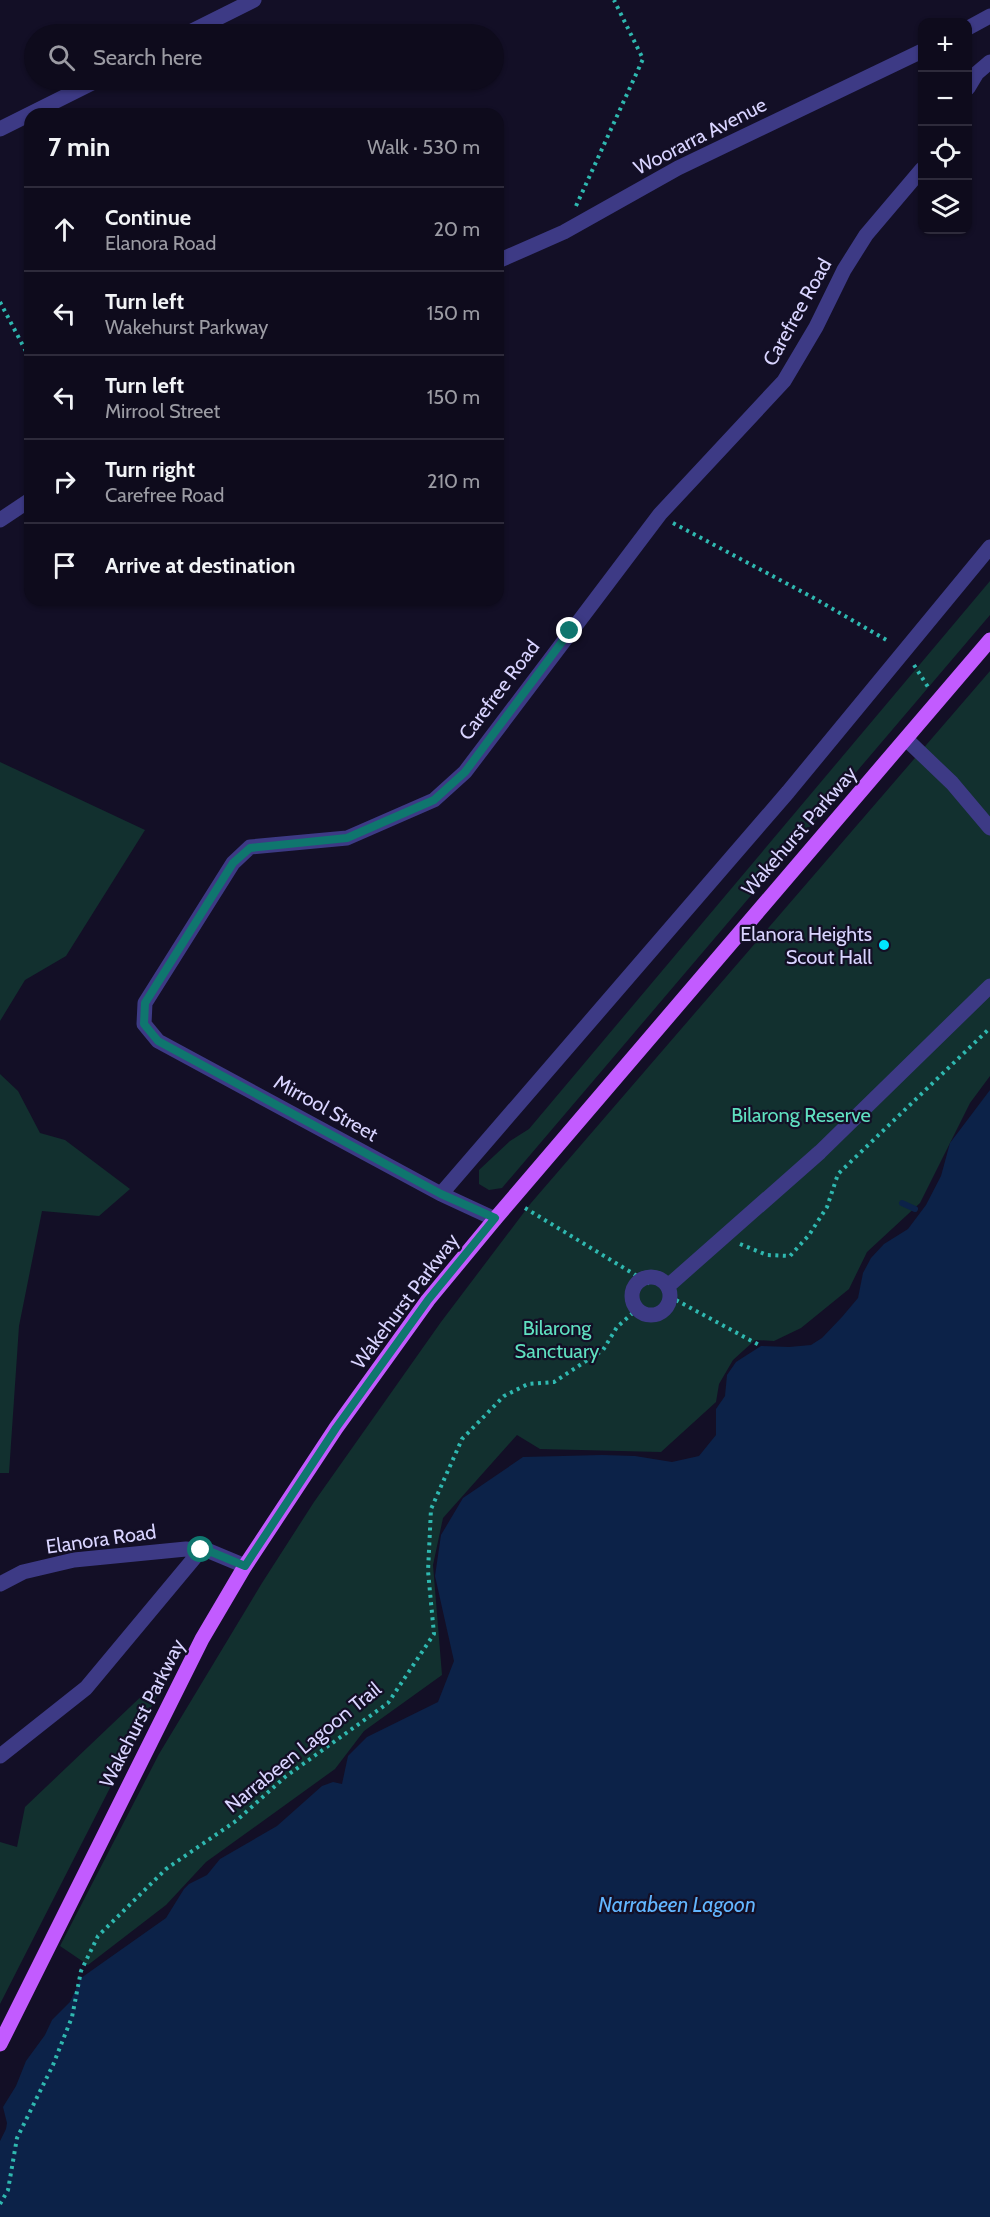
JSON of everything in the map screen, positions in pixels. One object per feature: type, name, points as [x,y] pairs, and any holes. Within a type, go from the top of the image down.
[{"type":"main road","name":"Wakehurst Parkway","points":[[0,2044],[202,1639],[245,1566],[336,1428],[428,1300],[495,1218],[990,640]]},
{"type":"street","points":[[206,24],[254,0]]},
{"type":"street","points":[[972,26],[990,16]]},
{"type":"street","name":"Woorarra Avenue","points":[[504,258],[564,232],[678,168],[918,53]]},
{"type":"street","points":[[972,82],[990,62]]},
{"type":"street","points":[[42,108],[78,90]]},
{"type":"street","points":[[0,129],[24,117]]},
{"type":"street","name":"Carefree Road","points":[[144,1024],[145,1003],[233,863],[250,848],[347,838],[434,800],[465,772],[660,514],[784,381],[816,327],[844,270],[866,235],[918,174]]},
{"type":"street","points":[[0,520],[24,504]]},
{"type":"street","name":"Wakehurst Parkway","points":[[441,1194],[764,819],[990,547]]},
{"type":"street","points":[[906,739],[952,783],[990,828]]},
{"type":"street","points":[[669,1293],[665,1282],[654,1276],[637,1282],[632,1292],[632,1299],[637,1309],[648,1315],[665,1310],[669,1293],[725,1236],[820,1152],[989,990]]},
{"type":"street","name":"Mirrool Street","points":[[144,1024],[158,1041],[441,1194],[495,1218]]},
{"type":"street","name":"Elanora Road","points":[[0,1584],[23,1572],[74,1560],[186,1549],[209,1551],[245,1566]]},
{"type":"street","points":[[0,1756],[86,1688],[201,1550]]},
{"type":"path","points":[[564,232],[643,59],[614,0]]},
{"type":"path","points":[[0,302],[24,348]]},
{"type":"path","points":[[660,514],[904,650],[938,701]]},
{"type":"path","points":[[725,1236],[759,1253],[790,1256],[809,1235],[827,1207],[838,1174],[990,1028]]},
{"type":"path","points":[[512,1199],[642,1279],[761,1346]]},
{"type":"path","name":"Narrabeen Lagoon Trail","points":[[0,2204],[8,2190],[17,2138],[53,2065],[72,2017],[81,1971],[98,1935],[166,1869],[236,1821],[285,1777],[388,1703],[434,1634],[428,1571],[431,1509],[462,1439],[504,1396],[528,1384],[554,1382],[603,1350],[617,1327],[637,1309]]},
{"type":"green space","points":[[990,581],[990,615],[502,1188],[489,1190],[479,1184],[479,1170],[510,1141],[529,1129]]},
{"type":"green space","points":[[990,671],[990,1076],[970,1103],[920,1203],[867,1252],[849,1289],[801,1328],[774,1341],[755,1340],[733,1360],[719,1384],[716,1402],[661,1452],[540,1449],[517,1435],[443,1518],[433,1565],[442,1675],[364,1731],[335,1769],[206,1862],[166,1905],[88,1965],[60,1946],[159,1754],[262,1583],[314,1502],[441,1322],[531,1203]]},
{"type":"green space","points":[[0,762],[145,830],[66,956],[25,980],[0,1021]]},
{"type":"green space","points":[[0,1074],[18,1091],[40,1133],[65,1140],[130,1189],[99,1216],[42,1211],[19,1326],[9,1473],[0,1473]]},
{"type":"green space","points":[[171,1668],[0,2004],[0,1842],[17,1847],[25,1807]]},
{"type":"water","name":"Narrabeen Lagoon","points":[[990,1090],[990,2217],[0,2217],[0,2141],[7,2123],[3,2107],[16,2086],[26,2061],[45,2035],[52,2020],[70,2002],[81,1978],[166,1918],[184,1889],[207,1875],[220,1859],[277,1826],[322,1786],[333,1782],[342,1784],[348,1756],[367,1737],[438,1702],[454,1661],[435,1576],[441,1535],[463,1498],[523,1457],[635,1456],[672,1462],[699,1456],[716,1435],[716,1409],[725,1396],[727,1375],[736,1362],[761,1346],[811,1345],[822,1338],[842,1317],[858,1298],[863,1273],[871,1258],[884,1244],[908,1229],[926,1205],[941,1176],[950,1143]]},
{"type":"waterway","points":[[902,1203],[915,1209]]},
{"type":"place","name":"Elanora Heights Scout Hall","points":[[884,945]]},
{"type":"route","points":[[201,1550],[245,1566],[336,1428],[428,1300],[495,1218],[441,1194],[158,1041],[144,1024],[145,1003],[233,863],[250,848],[347,838],[434,800],[465,772],[570,631]]},
{"type":"park label","name":"Bilarong Reserve","points":[[801,1115]]},
{"type":"park label","name":"Bilarong Sanctuary","points":[[557,1340]]}]
